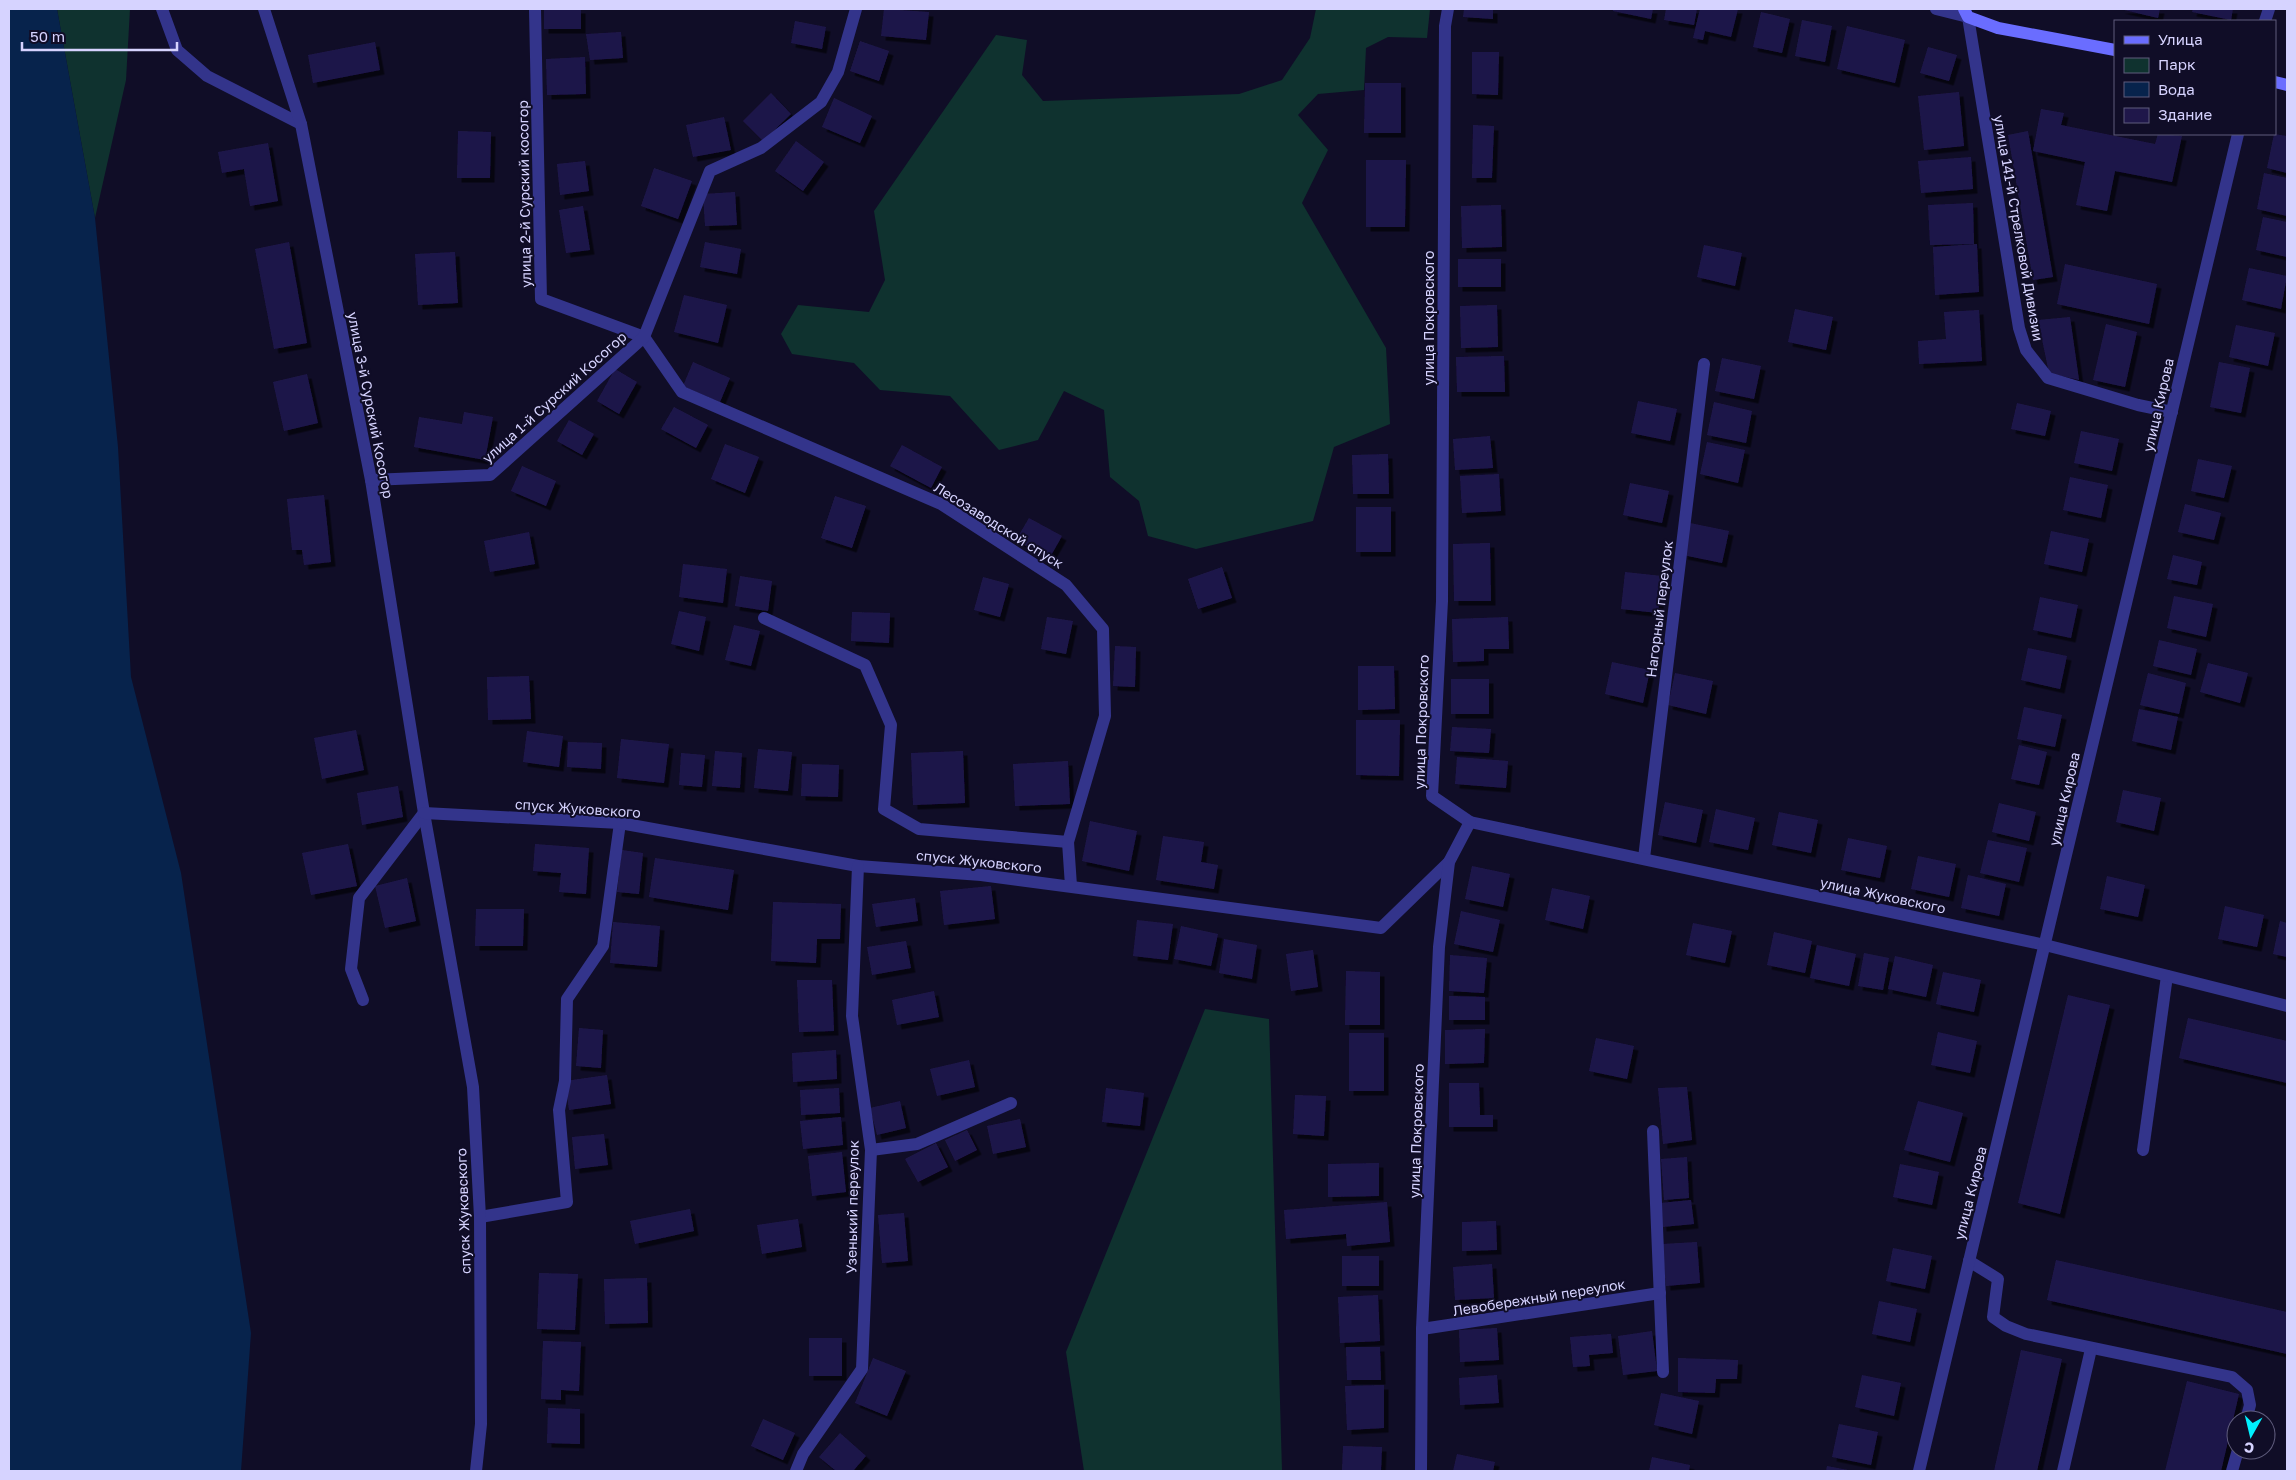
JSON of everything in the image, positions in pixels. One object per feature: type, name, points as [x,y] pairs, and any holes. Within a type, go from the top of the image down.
[{"type":"main road","points":[[1966,13],[1998,28],[2114,50]]},
{"type":"street","points":[[162,9],[177,50],[207,76],[301,124]]},
{"type":"street","name":"улица 3-й Сурский Косогор","points":[[264,9],[301,124],[372,480],[424,813]]},
{"type":"street","name":"улица 2-й Сурский косогор","points":[[535,9],[541,299],[644,337]]},
{"type":"street","name":"улица 1-й Сурский Косогор","points":[[372,480],[490,476],[644,337],[710,171],[761,148],[821,102],[838,72],[856,9]]},
{"type":"street","name":"улица Покровского","points":[[1421,1471],[1422,1329],[1438,946],[1449,862],[1470,822],[1432,796],[1442,601],[1445,26],[1448,9]]},
{"type":"street","points":[[1936,9],[1966,13]]},
{"type":"street","name":"улица 141-й Стрелковой Дивизии","points":[[1966,13],[2019,328],[2026,350],[2048,378],[2138,405],[2172,412]]},
{"type":"street","name":"улица Кирова","points":[[1919,1471],[2238,135]]},
{"type":"street","name":"Лесозаводской спуск","points":[[644,337],[682,392],[941,504],[1066,585],[1103,629],[1105,716],[1068,842],[1071,886]]},
{"type":"street","name":"Нагорный переулок","points":[[1644,858],[1704,364]]},
{"type":"street","points":[[764,618],[865,665],[891,725],[884,809],[919,829],[1068,842]]},
{"type":"street","points":[[363,1000],[351,969],[359,898],[424,813]]},
{"type":"street","name":"спуск Жуковского","points":[[476,1471],[481,1424],[480,1217],[473,1087],[424,813],[620,823],[858,866],[981,875],[1381,928],[1449,862]]},
{"type":"street","name":"улица Жуковского","points":[[1470,822],[2045,945],[2287,1006]]},
{"type":"street","points":[[480,1217],[567,1202],[559,1110],[565,1081],[567,999],[603,946],[620,823]]},
{"type":"street","name":"Узенький переулок","points":[[796,1471],[803,1454],[862,1369],[871,1150],[852,1016],[858,866]]},
{"type":"street","points":[[2143,1150],[2167,976]]},
{"type":"street","points":[[871,1150],[917,1144],[1011,1103]]},
{"type":"street","points":[[1653,1131],[1663,1372]]},
{"type":"street","points":[[1969,1261],[1998,1279],[1993,1317],[2006,1326],[2026,1334],[2232,1377],[2247,1390],[2250,1405],[2249,1410]]},
{"type":"street","name":"Левобережный переулок","points":[[1422,1329],[1660,1294]]},
{"type":"street","points":[[2063,1471],[2092,1348]]},
{"type":"green space","points":[[57,9],[130,9],[126,80],[95,218]]},
{"type":"green space","points":[[1316,9],[1430,9],[1427,38],[1388,37],[1366,48],[1364,90],[1318,94],[1298,115],[1328,150],[1302,203],[1386,348],[1390,424],[1334,447],[1313,521],[1196,549],[1148,536],[1139,501],[1110,477],[1104,410],[1064,391],[1038,440],[999,450],[950,396],[880,390],[854,363],[792,354],[781,334],[798,305],[869,312],[885,280],[874,211],[996,35],[1027,40],[1022,75],[1043,101],[1239,94],[1282,80],[1310,38]]},
{"type":"green space","points":[[1205,1009],[1269,1019],[1282,1471],[1084,1471],[1066,1352]]},
{"type":"water","points":[[9,9],[57,9],[95,218],[118,447],[131,677],[181,873],[251,1333],[241,1471],[9,1471]]},
{"type":"building","points":[[544,9],[581,9],[581,29],[544,29]]},
{"type":"building","points":[[884,9],[929,12],[926,40],[881,36]]},
{"type":"building","points":[[1464,9],[1493,9],[1493,19],[1463,17]]},
{"type":"building","points":[[1613,9],[1653,9],[1651,19],[1613,11]]},
{"type":"building","points":[[1666,9],[1697,9],[1694,25],[1664,20]]},
{"type":"building","points":[[1700,9],[1738,9],[1731,37],[1705,31],[1703,40],[1693,38]]},
{"type":"building","points":[[2120,9],[2160,9],[2158,18]]},
{"type":"building","points":[[2193,9],[2233,9],[2231,20],[2192,12]]},
{"type":"building","points":[[1761,12],[1790,19],[1782,53],[1753,47]]},
{"type":"building","points":[[1802,20],[1832,26],[1825,62],[1795,56]]},
{"type":"building","points":[[795,21],[826,27],[822,49],[791,43]]},
{"type":"building","points":[[1847,26],[1905,40],[1895,83],[1837,69]]},
{"type":"building","points":[[621,32],[623,58],[590,60],[586,34]]},
{"type":"building","points":[[860,41],[889,51],[879,81],[850,71]]},
{"type":"building","points":[[375,42],[380,70],[313,83],[308,55]]},
{"type":"building","points":[[1928,47],[1957,55],[1949,81],[1920,73]]},
{"type":"building","points":[[1472,52],[1499,52],[1498,95],[1472,94]]},
{"type":"building","points":[[585,57],[586,94],[547,95],[546,59]]},
{"type":"building","points":[[1365,83],[1401,83],[1401,133],[1364,133]]},
{"type":"building","points":[[1959,92],[1964,146],[1924,150],[1918,96]]},
{"type":"building","points":[[771,93],[791,114],[763,141],[743,121]]},
{"type":"building","points":[[834,98],[872,116],[860,143],[822,127]]},
{"type":"building","points":[[2041,109],[2064,113],[2061,125],[2155,144],[2158,135],[2182,136],[2172,182],[2115,171],[2107,211],[2076,205],[2085,162],[2033,151]]},
{"type":"building","points":[[724,117],[731,150],[693,157],[686,125]]},
{"type":"building","points":[[1473,125],[1494,126],[1492,178],[1472,178]]},
{"type":"building","points":[[458,131],[491,132],[490,178],[457,178]]},
{"type":"building","points":[[2028,131],[2053,277],[2033,280],[2008,135]]},
{"type":"building","points":[[2274,135],[2287,136],[2287,173],[2267,168]]},
{"type":"building","points":[[796,141],[824,162],[803,191],[775,171]]},
{"type":"building","points":[[268,143],[278,201],[250,206],[244,169],[222,173],[218,152]]},
{"type":"building","points":[[1971,157],[1973,189],[1921,193],[1918,161]]},
{"type":"building","points":[[1366,160],[1406,160],[1405,227],[1366,227]]},
{"type":"building","points":[[585,161],[589,191],[560,195],[557,164]]},
{"type":"building","points":[[654,168],[692,181],[678,219],[641,206]]},
{"type":"building","points":[[2264,173],[2287,178],[2287,216],[2257,209]]},
{"type":"building","points":[[735,192],[737,225],[705,226],[703,194]]},
{"type":"building","points":[[1973,203],[1974,244],[1930,245],[1928,205]]},
{"type":"building","points":[[1501,205],[1502,247],[1462,248],[1461,206]]},
{"type":"building","points":[[583,206],[590,250],[566,253],[559,210]]},
{"type":"building","points":[[2263,217],[2287,222],[2287,257],[2256,250]]},
{"type":"building","points":[[289,242],[307,343],[274,349],[255,249]]},
{"type":"building","points":[[705,242],[741,249],[737,274],[700,267]]},
{"type":"building","points":[[1977,244],[1979,292],[1935,295],[1933,247]]},
{"type":"building","points":[[1704,245],[1742,253],[1735,286],[1697,277]]},
{"type":"building","points":[[455,252],[458,303],[418,305],[415,254]]},
{"type":"building","points":[[1458,259],[1501,259],[1501,287],[1458,287]]},
{"type":"building","points":[[2065,264],[2157,284],[2149,324],[2057,304]]},
{"type":"building","points":[[2249,268],[2287,276],[2281,309],[2242,300]]},
{"type":"building","points":[[684,295],[727,305],[718,343],[674,332]]},
{"type":"building","points":[[1497,305],[1498,347],[1461,348],[1460,306]]},
{"type":"building","points":[[1795,309],[1833,317],[1826,350],[1788,342]]},
{"type":"building","points":[[1979,310],[1982,361],[1919,364],[1918,341],[1946,339],[1944,312]]},
{"type":"building","points":[[2070,317],[2079,380],[2049,373],[2038,320]]},
{"type":"building","points":[[2106,324],[2137,332],[2125,387],[2093,380]]},
{"type":"building","points":[[2236,325],[2275,333],[2268,366],[2229,357]]},
{"type":"building","points":[[1504,356],[1505,392],[1457,392],[1456,357]]},
{"type":"building","points":[[1722,358],[1761,366],[1754,399],[1715,391]]},
{"type":"building","points":[[693,362],[730,378],[720,402],[683,386]]},
{"type":"building","points":[[2219,362],[2250,368],[2241,413],[2210,407]]},
{"type":"building","points":[[615,369],[637,382],[619,414],[597,401]]},
{"type":"building","points":[[307,374],[318,423],[284,431],[273,382]]},
{"type":"building","points":[[1638,401],[1677,409],[1670,441],[1631,433]]},
{"type":"building","points":[[1714,402],[1752,411],[1746,443],[1707,435]]},
{"type":"building","points":[[2017,403],[2051,411],[2045,436],[2011,429]]},
{"type":"building","points":[[674,407],[708,425],[696,448],[661,429]]},
{"type":"building","points":[[464,412],[493,417],[485,460],[414,447],[419,417],[462,424]]},
{"type":"building","points":[[569,420],[594,434],[582,455],[557,441]]},
{"type":"building","points":[[2081,431],[2119,439],[2112,471],[2074,463]]},
{"type":"building","points":[[1490,436],[1493,468],[1455,470],[1453,439]]},
{"type":"building","points":[[1707,442],[1745,450],[1738,483],[1700,474]]},
{"type":"building","points":[[725,444],[759,457],[745,493],[711,479]]},
{"type":"building","points":[[902,445],[942,467],[931,488],[890,466]]},
{"type":"building","points":[[1388,454],[1389,494],[1353,494],[1352,455]]},
{"type":"building","points":[[2198,459],[2232,466],[2224,498],[2191,491]]},
{"type":"building","points":[[522,466],[556,481],[546,506],[511,491]]},
{"type":"building","points":[[1499,474],[1501,511],[1462,513],[1460,476]]},
{"type":"building","points":[[2070,477],[2108,485],[2101,518],[2063,510]]},
{"type":"building","points":[[1630,483],[1669,491],[1662,523],[1623,515]]},
{"type":"building","points":[[324,495],[331,562],[304,565],[302,550],[292,550],[287,499]]},
{"type":"building","points":[[835,496],[866,506],[852,548],[821,538]]},
{"type":"building","points":[[2185,504],[2221,513],[2214,540],[2178,532]]},
{"type":"building","points":[[1356,507],[1391,507],[1391,552],[1356,552]]},
{"type":"building","points":[[1029,518],[1062,536],[1049,559],[1016,540]]},
{"type":"building","points":[[1690,523],[1729,531],[1722,563],[1683,555]]},
{"type":"building","points":[[2051,531],[2089,539],[2082,572],[2044,564]]},
{"type":"building","points":[[529,532],[535,564],[490,572],[484,541]]},
{"type":"building","points":[[1490,543],[1491,601],[1454,601],[1453,544]]},
{"type":"building","points":[[2173,555],[2202,562],[2197,585],[2167,579]]},
{"type":"building","points":[[683,564],[727,569],[723,603],[679,597]]},
{"type":"building","points":[[1222,567],[1232,598],[1198,609],[1188,579]]},
{"type":"building","points":[[1625,572],[1662,576],[1658,613],[1621,609]]},
{"type":"building","points":[[740,576],[772,581],[768,611],[735,606]]},
{"type":"building","points":[[983,577],[1009,584],[1000,617],[974,610]]},
{"type":"building","points":[[2174,596],[2213,604],[2206,637],[2167,628]]},
{"type":"building","points":[[2040,597],[2078,605],[2071,638],[2033,630]]},
{"type":"building","points":[[679,611],[706,617],[699,651],[671,644]]},
{"type":"building","points":[[852,612],[890,613],[889,643],[851,641]]},
{"type":"building","points":[[1047,617],[1073,621],[1066,654],[1041,649]]},
{"type":"building","points":[[1508,617],[1509,649],[1484,649],[1484,661],[1453,662],[1452,619]]},
{"type":"building","points":[[734,625],[760,631],[751,666],[725,660]]},
{"type":"building","points":[[2159,640],[2197,649],[2191,675],[2153,666]]},
{"type":"building","points":[[1115,646],[1136,647],[1135,687],[1113,686]]},
{"type":"building","points":[[2028,648],[2067,656],[2060,689],[2021,680]]},
{"type":"building","points":[[1612,662],[1650,670],[1643,703],[1605,694]]},
{"type":"building","points":[[2208,663],[2248,673],[2240,703],[2200,692]]},
{"type":"building","points":[[1358,666],[1394,666],[1395,709],[1358,710]]},
{"type":"building","points":[[1675,673],[1713,681],[1706,714],[1668,705]]},
{"type":"building","points":[[2148,673],[2186,683],[2179,714],[2140,705]]},
{"type":"building","points":[[529,676],[531,719],[488,720],[487,677]]},
{"type":"building","points":[[1451,679],[1489,679],[1489,714],[1451,714]]},
{"type":"building","points":[[2024,707],[2062,715],[2055,747],[2017,739]]},
{"type":"building","points":[[2139,709],[2178,717],[2171,750],[2132,741]]},
{"type":"building","points":[[1356,720],[1400,720],[1399,776],[1356,775]]},
{"type":"building","points":[[1452,727],[1491,729],[1489,753],[1450,751]]},
{"type":"building","points":[[356,730],[364,770],[322,779],[314,738]]},
{"type":"building","points":[[527,731],[563,736],[559,767],[523,762]]},
{"type":"building","points":[[621,739],[669,744],[664,783],[617,778]]},
{"type":"building","points":[[568,742],[602,743],[601,769],[567,767]]},
{"type":"building","points":[[2019,745],[2047,752],[2039,785],[2011,779]]},
{"type":"building","points":[[758,749],[792,752],[788,791],[754,788]]},
{"type":"building","points":[[715,751],[742,753],[740,788],[712,786]]},
{"type":"building","points":[[963,751],[965,803],[913,805],[911,753]]},
{"type":"building","points":[[681,753],[705,755],[702,787],[679,785]]},
{"type":"building","points":[[1457,757],[1508,761],[1506,788],[1455,784]]},
{"type":"building","points":[[1068,761],[1070,804],[1015,806],[1013,764]]},
{"type":"building","points":[[802,764],[839,765],[838,797],[801,796]]},
{"type":"building","points":[[398,786],[403,817],[362,825],[357,793]]},
{"type":"building","points":[[2123,790],[2161,798],[2154,831],[2116,822]]},
{"type":"building","points":[[1665,802],[1703,810],[1696,843],[1658,835]]},
{"type":"building","points":[[1999,803],[2036,812],[2029,841],[1992,832]]},
{"type":"building","points":[[1716,809],[1755,818],[1748,850],[1709,842]]},
{"type":"building","points":[[1779,812],[1818,820],[1811,853],[1772,845]]},
{"type":"building","points":[[1090,821],[1137,831],[1129,871],[1082,861]]},
{"type":"building","points":[[1163,836],[1204,842],[1201,862],[1218,865],[1214,889],[1156,880]]},
{"type":"building","points":[[1848,838],[1887,846],[1880,878],[1841,870]]},
{"type":"building","points":[[1988,840],[2027,848],[2019,882],[1980,873]]},
{"type":"building","points":[[348,844],[357,886],[311,895],[302,853]]},
{"type":"building","points":[[535,844],[589,848],[586,894],[559,892],[561,873],[533,871]]},
{"type":"building","points":[[622,850],[643,853],[639,894],[617,892]]},
{"type":"building","points":[[1918,856],[1956,864],[1949,897],[1911,889]]},
{"type":"building","points":[[655,858],[734,870],[728,910],[649,897]]},
{"type":"building","points":[[1472,866],[1510,874],[1503,907],[1465,899]]},
{"type":"building","points":[[1968,875],[2006,884],[1999,916],[1961,908]]},
{"type":"building","points":[[2107,876],[2145,885],[2138,917],[2100,909]]},
{"type":"building","points":[[407,878],[416,921],[385,928],[375,886]]},
{"type":"building","points":[[991,886],[995,919],[944,925],[940,891]]},
{"type":"building","points":[[1552,888],[1590,896],[1583,929],[1545,920]]},
{"type":"building","points":[[915,898],[918,921],[876,927],[872,904]]},
{"type":"building","points":[[773,902],[841,904],[840,939],[817,939],[816,963],[771,961]]},
{"type":"building","points":[[2225,906],[2264,915],[2257,947],[2218,939]]},
{"type":"building","points":[[476,909],[524,909],[523,946],[475,946]]},
{"type":"building","points":[[1461,911],[1500,920],[1493,952],[1454,944]]},
{"type":"building","points":[[1137,920],[1173,924],[1168,960],[1133,956]]},
{"type":"building","points":[[2280,921],[2287,923],[2287,957],[2273,954]]},
{"type":"building","points":[[613,922],[660,926],[657,967],[610,963]]},
{"type":"building","points":[[1693,923],[1732,931],[1725,963],[1686,955]]},
{"type":"building","points":[[1181,926],[1218,934],[1211,966],[1174,959]]},
{"type":"building","points":[[1774,932],[1812,941],[1805,973],[1767,965]]},
{"type":"building","points":[[1224,939],[1257,945],[1252,979],[1219,973]]},
{"type":"building","points":[[906,941],[911,968],[872,975],[867,947]]},
{"type":"building","points":[[1817,945],[1856,954],[1849,986],[1810,978]]},
{"type":"building","points":[[1313,950],[1318,987],[1291,991],[1286,954]]},
{"type":"building","points":[[1864,953],[1889,958],[1883,990],[1858,986]]},
{"type":"building","points":[[1450,955],[1487,958],[1484,993],[1449,991]]},
{"type":"building","points":[[1895,956],[1933,965],[1926,997],[1888,989]]},
{"type":"building","points":[[1346,971],[1380,972],[1380,1025],[1345,1025]]},
{"type":"building","points":[[1943,972],[1981,980],[1974,1012],[1936,1004]]},
{"type":"building","points":[[797,980],[832,980],[834,1031],[799,1032]]},
{"type":"building","points":[[934,991],[939,1017],[897,1025],[892,1000]]},
{"type":"building","points":[[2068,995],[2110,1005],[2060,1214],[2018,1203]]},
{"type":"building","points":[[1449,996],[1485,997],[1485,1020],[1449,1020]]},
{"type":"building","points":[[2188,1018],[2287,1041],[2287,1083],[2179,1058]]},
{"type":"building","points":[[579,1028],[603,1030],[601,1068],[576,1066]]},
{"type":"building","points":[[1485,1029],[1484,1063],[1445,1064],[1445,1030]]},
{"type":"building","points":[[1938,1032],[1977,1041],[1970,1073],[1931,1065]]},
{"type":"building","points":[[1349,1033],[1384,1033],[1384,1091],[1349,1091]]},
{"type":"building","points":[[1596,1038],[1634,1046],[1627,1079],[1589,1071]]},
{"type":"building","points":[[836,1050],[837,1079],[793,1082],[792,1053]]},
{"type":"building","points":[[969,1060],[975,1087],[937,1096],[930,1069]]},
{"type":"building","points":[[607,1075],[611,1104],[569,1110],[565,1081]]},
{"type":"building","points":[[1449,1083],[1479,1083],[1480,1115],[1493,1115],[1493,1127],[1449,1127]]},
{"type":"building","points":[[1687,1087],[1692,1140],[1663,1144],[1658,1088]]},
{"type":"building","points":[[839,1088],[840,1113],[801,1115],[800,1090]]},
{"type":"building","points":[[1106,1088],[1144,1093],[1140,1126],[1102,1122]]},
{"type":"building","points":[[1295,1095],[1326,1096],[1324,1136],[1293,1134]]},
{"type":"building","points":[[900,1101],[906,1128],[877,1135],[870,1108]]},
{"type":"building","points":[[1918,1101],[1963,1113],[1950,1162],[1904,1150]]},
{"type":"building","points":[[841,1117],[843,1145],[803,1149],[800,1121]]},
{"type":"building","points":[[1020,1119],[1026,1147],[993,1154],[987,1126]]},
{"type":"building","points":[[967,1130],[977,1150],[955,1161],[945,1140]]},
{"type":"building","points":[[604,1134],[608,1165],[575,1169],[572,1137]]},
{"type":"building","points":[[936,1143],[948,1167],[918,1182],[905,1159]]},
{"type":"building","points":[[842,1152],[846,1192],[812,1196],[808,1156]]},
{"type":"building","points":[[1687,1157],[1689,1198],[1664,1200],[1661,1159]]},
{"type":"building","points":[[1379,1163],[1379,1196],[1328,1197],[1328,1164]]},
{"type":"building","points":[[1900,1164],[1939,1172],[1932,1205],[1893,1197]]},
{"type":"building","points":[[1691,1200],[1694,1224],[1662,1227],[1660,1203]]},
{"type":"building","points":[[1387,1202],[1390,1242],[1347,1246],[1346,1234],[1286,1239],[1284,1210]]},
{"type":"building","points":[[690,1209],[694,1231],[635,1244],[630,1221]]},
{"type":"building","points":[[904,1213],[908,1261],[882,1263],[878,1215]]},
{"type":"building","points":[[798,1219],[802,1247],[762,1254],[757,1225]]},
{"type":"building","points":[[1496,1221],[1497,1250],[1462,1251],[1462,1222]]},
{"type":"building","points":[[1697,1242],[1700,1283],[1666,1286],[1662,1244]]},
{"type":"building","points":[[1893,1248],[1932,1256],[1925,1289],[1886,1281]]},
{"type":"building","points":[[1342,1256],[1379,1256],[1379,1286],[1342,1286]]},
{"type":"building","points":[[2056,1260],[2287,1312],[2287,1354],[2047,1300]]},
{"type":"building","points":[[1492,1264],[1494,1298],[1455,1300],[1453,1267]]},
{"type":"building","points":[[539,1273],[578,1274],[575,1330],[537,1329]]},
{"type":"building","points":[[647,1278],[648,1323],[605,1324],[604,1279]]},
{"type":"building","points":[[1378,1295],[1380,1341],[1340,1343],[1338,1297]]},
{"type":"building","points":[[1879,1301],[1917,1309],[1910,1342],[1872,1334]]},
{"type":"building","points":[[1497,1328],[1499,1360],[1460,1362],[1459,1330]]},
{"type":"building","points":[[1652,1331],[1657,1371],[1623,1375],[1618,1336]]},
{"type":"building","points":[[1611,1334],[1613,1353],[1589,1355],[1590,1366],[1573,1367],[1570,1337]]},
{"type":"building","points":[[809,1338],[842,1338],[842,1376],[809,1376]]},
{"type":"building","points":[[543,1341],[581,1342],[579,1391],[561,1390],[561,1400],[541,1399]]},
{"type":"building","points":[[1346,1347],[1380,1347],[1381,1380],[1347,1380]]},
{"type":"building","points":[[2021,1350],[2062,1359],[2037,1471],[1994,1471]]},
{"type":"building","points":[[873,1358],[906,1371],[887,1416],[855,1403]]},
{"type":"building","points":[[1678,1358],[1738,1360],[1737,1379],[1716,1379],[1715,1393],[1678,1392]]},
{"type":"building","points":[[1497,1375],[1499,1403],[1460,1405],[1459,1378]]},
{"type":"building","points":[[1862,1375],[1901,1383],[1894,1416],[1855,1407]]},
{"type":"building","points":[[2187,1381],[2239,1394],[2235,1410],[2226,1410],[2226,1450],[2221,1471],[2165,1471]]},
{"type":"building","points":[[1384,1385],[1384,1428],[1347,1430],[1345,1386]]},
{"type":"building","points":[[1661,1393],[1699,1401],[1692,1434],[1654,1425]]},
{"type":"building","points":[[548,1408],[580,1409],[580,1444],[547,1443]]},
{"type":"building","points":[[763,1419],[795,1433],[783,1460],[751,1446]]},
{"type":"building","points":[[1839,1424],[1878,1432],[1871,1465],[1832,1457]]},
{"type":"building","points":[[840,1433],[866,1456],[853,1471],[836,1471],[819,1457]]},
{"type":"building","points":[[1343,1446],[1382,1447],[1381,1471],[1342,1471]]},
{"type":"building","points":[[1457,1454],[1495,1462],[1493,1471],[1453,1471]]},
{"type":"building","points":[[1652,1457],[1690,1465],[1689,1471],[1649,1471]]},
{"type":"building","points":[[1827,1466],[1848,1470],[1848,1471],[1826,1471]]}]
